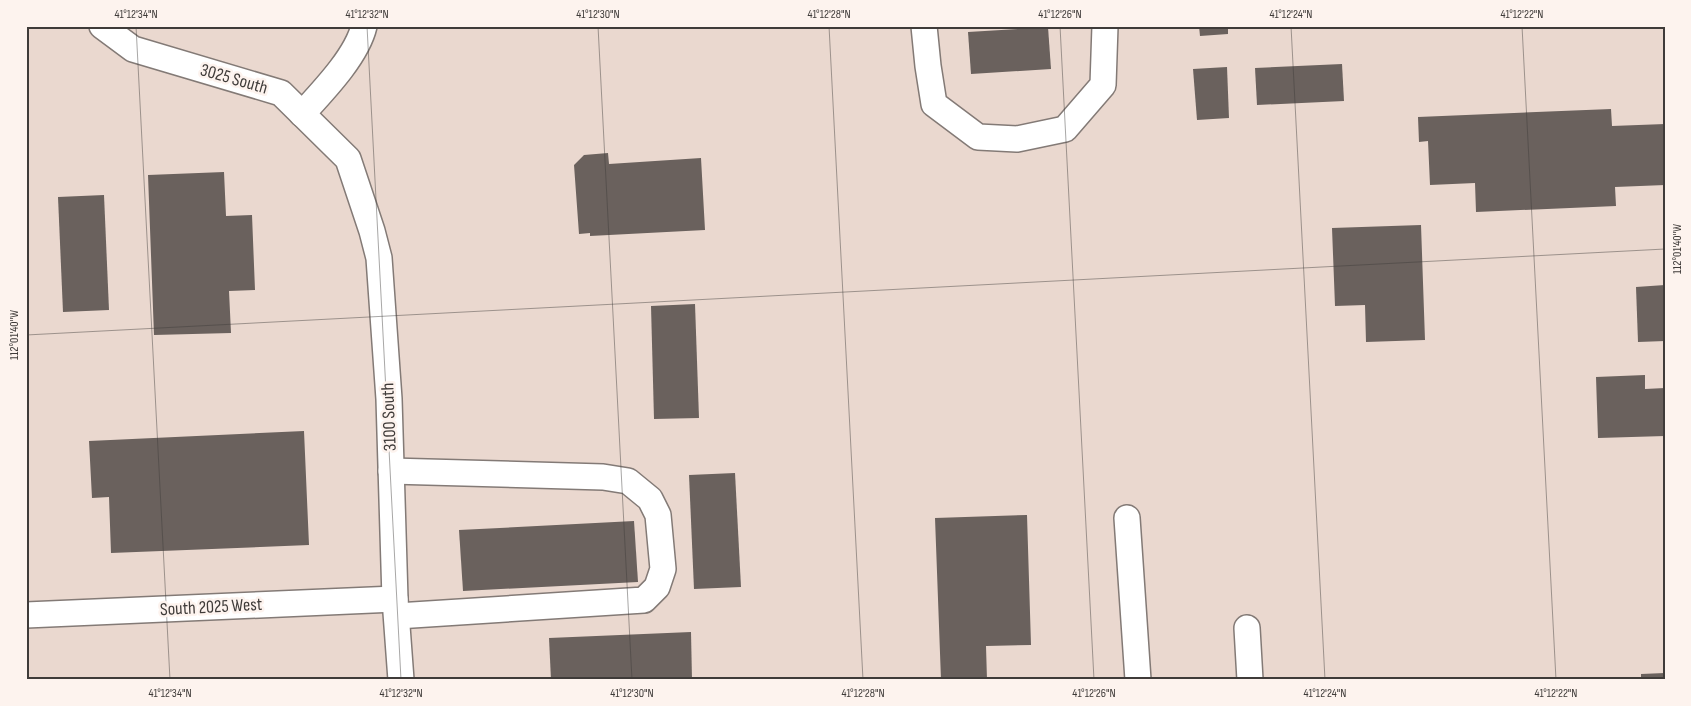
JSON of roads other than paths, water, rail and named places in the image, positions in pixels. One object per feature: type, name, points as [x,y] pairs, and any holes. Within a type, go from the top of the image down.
[{"type":"street","name":"3025 South","points":[[102,26],[133,49],[280,92],[348,159]]},
{"type":"street","points":[[302,114],[352,53],[364,26]]},
{"type":"street","points":[[924,26],[934,104],[978,137],[1017,139],[1065,129],[1103,85],[1105,26]]},
{"type":"street","name":"3100 South","points":[[348,159],[379,258],[389,399],[396,607],[401,680]]},
{"type":"street","name":"South 2025 West","points":[[26,615],[644,600],[657,587],[663,569],[658,515],[650,499],[628,481],[603,477],[391,471]]},
{"type":"street","points":[[1127,518],[1138,680]]},
{"type":"street","points":[[1247,628],[1250,680]]}]
